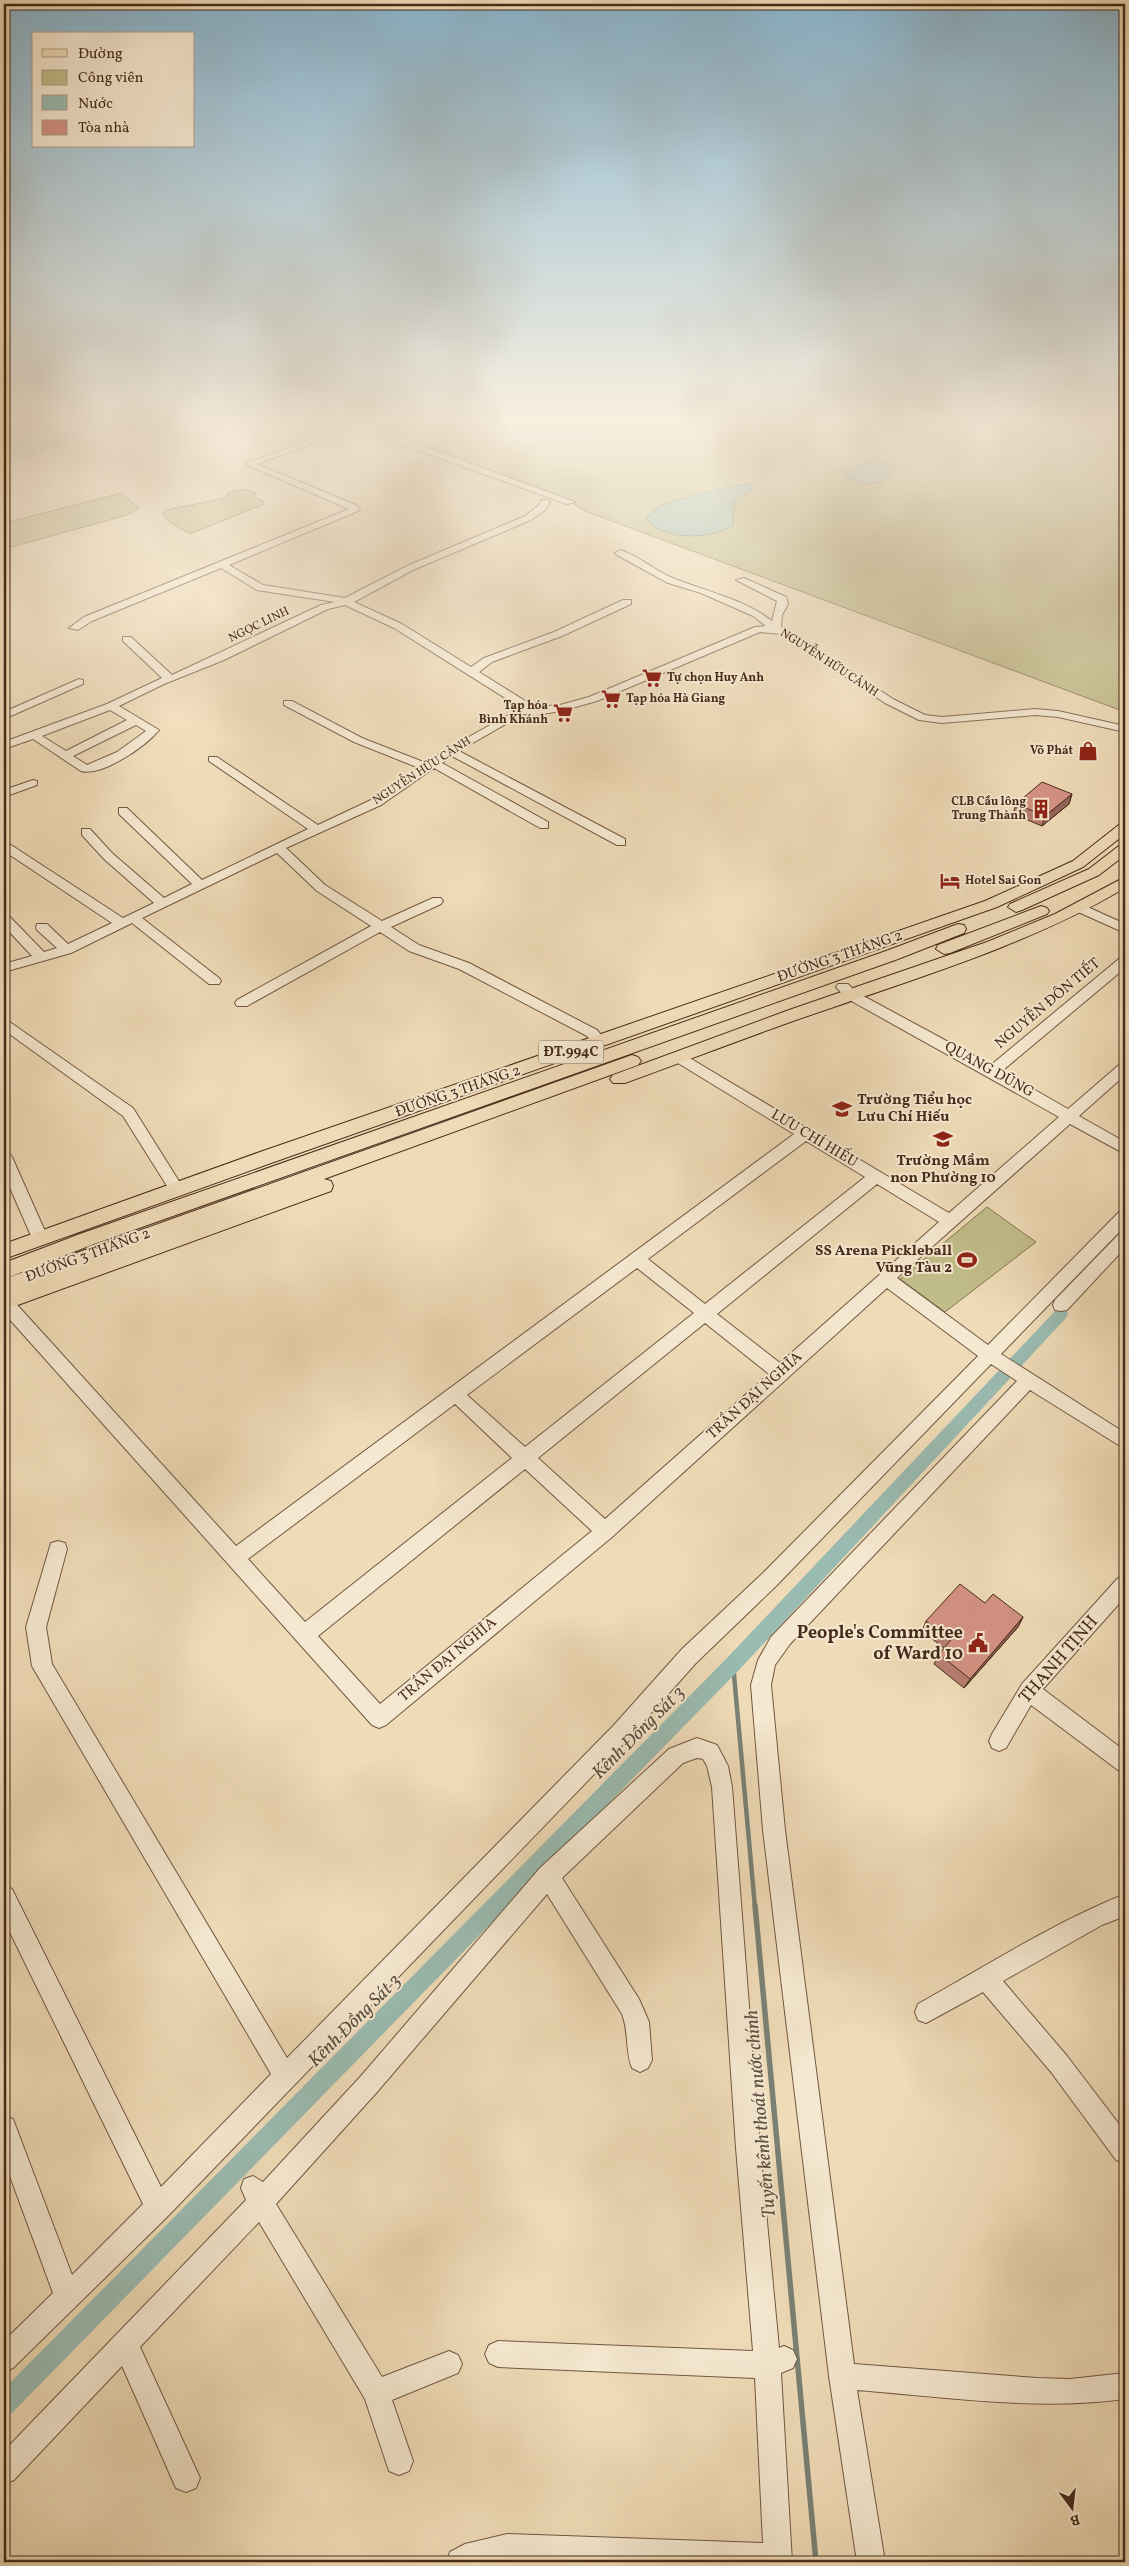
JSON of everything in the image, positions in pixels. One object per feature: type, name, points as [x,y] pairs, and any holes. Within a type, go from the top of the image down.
[{"type":"main road","name":"ĐƯỜNG 3 THÁNG 2","points":[[4,1287],[847,991],[1052,907],[1109,878],[1111,858],[1125,827]]},
{"type":"main road","name":"ĐƯỜNG 3 THÁNG 2","points":[[4,1271],[641,1036],[892,955],[1042,897],[1094,872],[1125,848]]},
{"type":"main road","name":"ĐƯỜNG 3 THÁNG 2","points":[[847,991],[948,963],[1081,908],[1125,882]]},
{"type":"main road","name":"ĐƯỜNG 3 THÁNG 2","points":[[4,1252],[600,1042],[641,1036]]},
{"type":"main road","name":"ĐƯỜNG 3 THÁNG 2","points":[[4,1302],[617,1073]]},
{"type":"street","points":[[74,628],[88,619],[280,541]]},
{"type":"street","name":"NGỌC LINH","points":[[4,746],[111,706],[130,695],[220,658],[325,607],[346,602],[410,568],[474,541]]},
{"type":"street","points":[[620,553],[671,581],[704,591],[757,614],[776,628]]},
{"type":"street","points":[[223,564],[260,588],[335,598],[398,626],[536,712]]},
{"type":"street","points":[[742,580],[782,599],[783,604],[777,615],[776,628]]},
{"type":"street","points":[[473,671],[488,660],[558,634],[627,602]]},
{"type":"street","name":"NGUYỄN HỮU CẢNH","points":[[4,968],[66,950],[278,847],[377,802],[451,751],[520,711],[536,712],[561,708],[593,699],[759,629],[776,628],[785,632],[889,701],[923,718],[942,720],[1035,712],[1058,714],[1125,729]]},
{"type":"street","points":[[127,639],[170,679]]},
{"type":"street","points":[[4,716],[79,682]]},
{"type":"street","points":[[288,703],[358,740],[430,765],[544,825]]},
{"type":"street","points":[[34,735],[85,769],[97,767],[146,737],[153,730],[111,706]]},
{"type":"street","points":[[65,756],[136,720]]},
{"type":"street","points":[[451,751],[621,842]]},
{"type":"street","points":[[213,759],[272,797],[317,830]]},
{"type":"street","points":[[4,794],[33,783]]},
{"type":"street","points":[[123,811],[200,885]]},
{"type":"street","points":[[86,832],[108,856],[162,903]]},
{"type":"street","points":[[278,847],[321,888],[414,948],[464,966],[592,1033],[600,1042]]},
{"type":"street","points":[[7,848],[128,920],[214,981]]},
{"type":"street","points":[[242,1003],[380,927],[437,901]]},
{"type":"street","points":[[1081,908],[1125,929]]},
{"type":"street","points":[[4,919],[42,958]]},
{"type":"street","points":[[42,927],[66,950]]},
{"type":"street","name":"NGUYỄN ĐÔN TIẾT","points":[[992,1072],[1125,961]]},
{"type":"street","name":"QUANG DŨNG","points":[[847,991],[1070,1116],[1125,1149]]},
{"type":"street","points":[[4,1023],[128,1112],[177,1190]]},
{"type":"street","points":[[4,1041],[19,1035]]},
{"type":"street","name":"LƯU CHÍ HIẾU","points":[[673,1053],[950,1221]]},
{"type":"street","name":"TRẦN ĐẠI NGHĨA","points":[[304,1634],[379,1718],[605,1531],[950,1221],[1125,1067]]},
{"type":"street","points":[[235,1558],[806,1133]]},
{"type":"street","points":[[4,1157],[40,1238]]},
{"type":"street","points":[[4,1302],[304,1634],[876,1176]]},
{"type":"street","points":[[4,2359],[158,2208],[621,1732],[689,1656],[770,1579],[993,1358],[1125,1216]]},
{"type":"street","points":[[1061,1305],[1125,1238]]},
{"type":"street","points":[[637,1260],[780,1373]]},
{"type":"street","points":[[887,1279],[993,1358],[1125,1442]]},
{"type":"street","points":[[871,2562],[842,2376],[774,1830],[761,1685],[763,1669],[770,1653],[783,1638],[1026,1379]]},
{"type":"street","points":[[456,1394],[524,1459],[605,1531]]},
{"type":"street","points":[[58,1549],[36,1627],[42,1666],[285,2076]]},
{"type":"street","name":"THANH TỊNH","points":[[999,1741],[1009,1719],[1029,1691],[1125,1584]]},
{"type":"street","points":[[1029,1691],[1125,1763]]},
{"type":"street","points":[[4,2470],[125,2343],[258,2195],[369,2084],[548,1876],[676,1756],[692,1746],[704,1747],[711,1752],[722,1787],[748,2148],[775,2362],[778,2560],[507,2548],[475,2554],[460,2562]]},
{"type":"street","points":[[548,1876],[631,2007],[637,2022],[640,2060]]},
{"type":"street","points":[[4,1897],[158,2208]]},
{"type":"street","points":[[926,2012],[1095,1917],[1125,1905]]},
{"type":"street","points":[[986,1978],[1059,2064],[1125,2151]]},
{"type":"street","points":[[4,2128],[67,2296]]},
{"type":"street","points":[[258,2195],[376,2393],[399,2461]]},
{"type":"street","points":[[125,2343],[186,2478]]},
{"type":"street","points":[[498,2354],[775,2362]]},
{"type":"street","points":[[376,2393],[449,2364]]},
{"type":"street","points":[[842,2376],[1037,2391],[1070,2392],[1125,2386]]},
{"type":"green space","points":[[4,541],[34,541],[4,549]]},
{"type":"green space","points":[[665,541],[1125,541],[1125,712]]},
{"type":"green space","name":"SS Arena Pickleball Vũng Tàu 2","points":[[987,1207],[1036,1242],[945,1312],[900,1279]]},
{"type":"building","points":[[1042,782],[1072,794],[1045,816],[1016,804]]},
{"type":"building","name":"People's Committee of Ward 10","points":[[960,1584],[985,1603],[993,1594],[1023,1617],[970,1679],[939,1654],[951,1640],[926,1621]]},
{"type":"waterway","name":"Kênh Đồng Sát 3","points":[[4,2405],[733,1664],[1061,1314]]},
{"type":"waterway","name":"Tuyến kênh thoát nước chính","points":[[733,1664],[755,1907]]},
{"type":"waterway","name":"Tuyến kênh thoát nước chính","points":[[755,1905],[816,2562]]},
{"type":"place","name":"Tự chọn Huy Anh","points":[[652,678]]},
{"type":"place","name":"Tạp hóa Hà Giang","points":[[611,699]]},
{"type":"place","name":"Tạp hóa Bình Khánh","points":[[563,713]]},
{"type":"place","name":"Võ Phát","points":[[1088,751]]},
{"type":"place","name":"CLB Cầu lông Trung Thành","points":[[1041,809]]},
{"type":"place","name":"Hotel Sai Gon","points":[[950,881]]},
{"type":"place","name":"Trường Tiểu học Lưu Chí Hiếu","points":[[842,1109]]},
{"type":"place","name":"Trường Mầm non Phường 10","points":[[943,1139]]},
{"type":"place","name":"SS Arena Pickleball Vũng Tàu 2","points":[[967,1260]]},
{"type":"place","name":"People's Committee of Ward 10","points":[[978,1643]]}]
